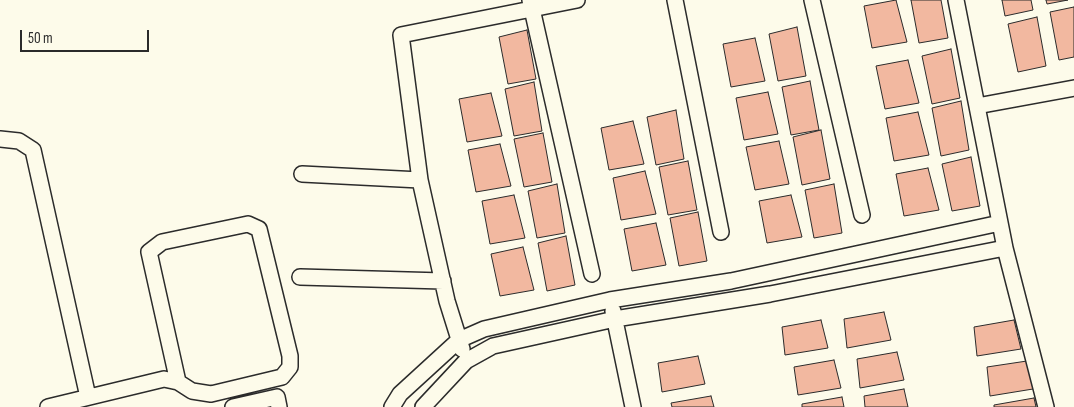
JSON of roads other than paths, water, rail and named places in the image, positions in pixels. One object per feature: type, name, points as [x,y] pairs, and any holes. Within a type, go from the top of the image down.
[{"type":"street","points":[[466,361],[443,281],[420,180],[401,35],[531,4],[577,0]]},
{"type":"street","points":[[674,0],[721,232]]},
{"type":"street","points":[[812,0],[862,215]]},
{"type":"street","points":[[956,0],[1005,248],[1046,407]]},
{"type":"street","points":[[531,4],[592,274]]},
{"type":"street","points":[[977,106],[1074,88]]},
{"type":"street","points":[[0,139],[19,141],[34,150],[88,397]]},
{"type":"street","points":[[302,174],[420,180]]},
{"type":"street","points":[[392,407],[400,394],[459,340],[484,329],[610,300],[731,281],[1000,223]]},
{"type":"street","points":[[48,407],[164,379],[178,382],[192,391],[211,394],[282,377],[290,368],[290,356],[260,229],[248,224],[200,234],[162,242],[150,252],[178,382]]},
{"type":"street","points":[[423,407],[466,361],[494,346],[615,319],[770,294],[1005,248]]},
{"type":"street","points":[[300,277],[443,281]]},
{"type":"street","points":[[610,300],[633,407]]},
{"type":"street","points":[[233,407],[277,397],[279,407]]}]
